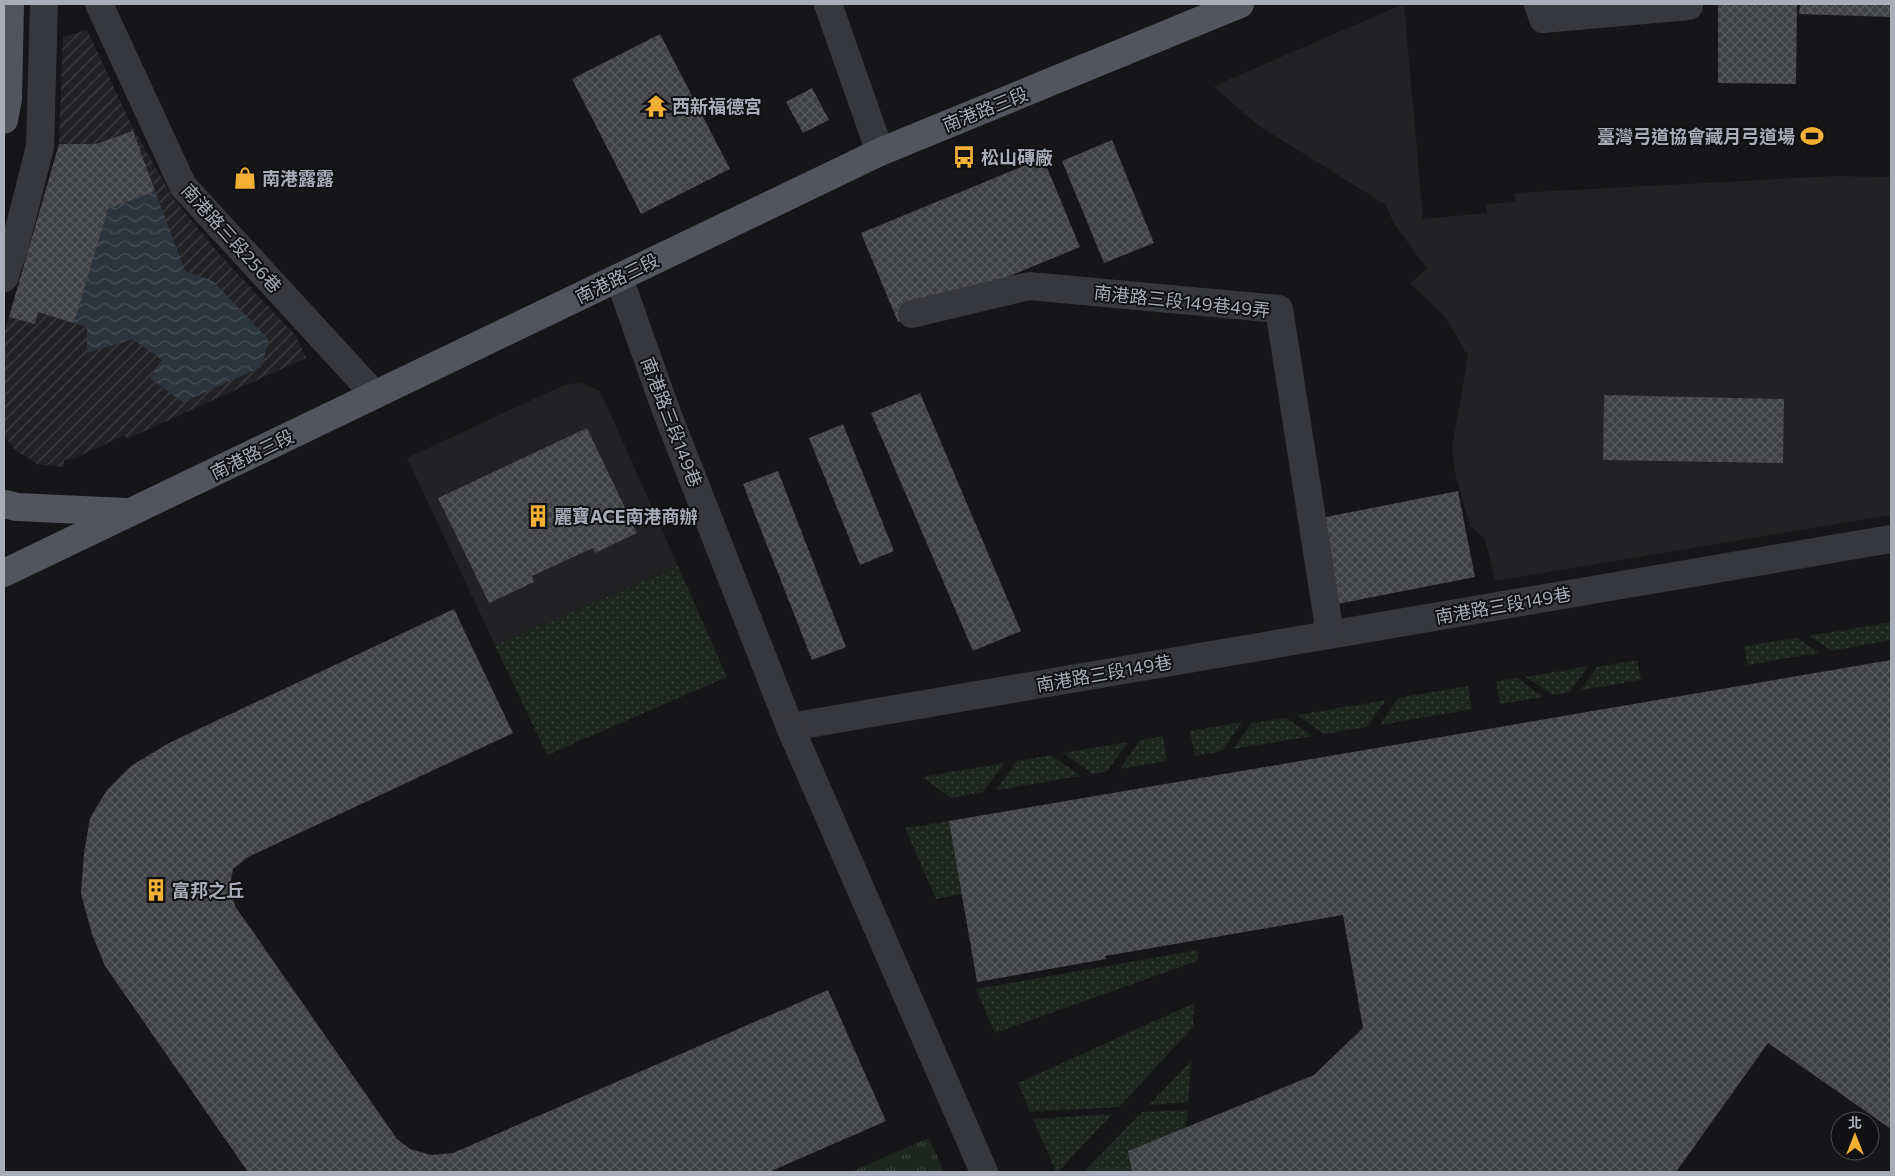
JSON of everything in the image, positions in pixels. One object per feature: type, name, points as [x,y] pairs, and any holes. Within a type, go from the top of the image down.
[{"type":"main road","points":[[4,120],[8,99],[10,4]]},
{"type":"main road","name":"南港路三段","points":[[4,573],[880,152],[1240,4]]},
{"type":"main road","points":[[4,504],[17,508],[130,512]]},
{"type":"street","points":[[4,278],[15,245],[40,147],[44,4]]},
{"type":"street","name":"南港路三段256巷","points":[[100,4],[183,186],[375,395]]},
{"type":"street","points":[[828,4],[880,152]]},
{"type":"street","points":[[1538,4],[1543,20],[1689,6]]},
{"type":"street","name":"南港路三段149巷","points":[[619,278],[667,413],[790,727],[1891,539]]},
{"type":"street","name":"南港路三段149巷49弄","points":[[912,314],[1029,286],[1279,309],[1330,634]]},
{"type":"street","points":[[790,727],[984,1172]]},
{"type":"shaded area","points":[[1404,4],[1423,219],[1487,213],[1486,204],[1515,202],[1515,193],[1835,176],[1891,177],[1891,515],[1495,581],[1485,539],[1470,526],[1456,477],[1452,448],[1468,356],[1445,317],[1410,283],[1427,269],[1393,222],[1386,205],[1259,126],[1214,86]]},
{"type":"shaded area","points":[[87,30],[132,126],[173,198],[221,256],[296,336],[306,358],[127,439],[125,435],[73,459],[64,460],[64,467],[37,464],[15,450],[4,436],[4,334],[59,144],[63,37]]},
{"type":"shaded area","points":[[581,383],[599,390],[678,566],[495,645],[407,458],[564,385]]},
{"type":"green space","points":[[678,566],[727,677],[547,755],[495,645]]},
{"type":"green space","points":[[1891,622],[1891,640],[1832,651],[1809,636]]},
{"type":"green space","points":[[1797,638],[1819,653],[1747,665],[1744,646]]},
{"type":"green space","points":[[1637,660],[1641,680],[1581,690],[1597,667]]},
{"type":"green space","points":[[1588,666],[1570,692],[1553,695],[1526,677]]},
{"type":"green space","points":[[1517,678],[1543,697],[1500,704],[1496,681]]},
{"type":"green space","points":[[1468,686],[1472,709],[1380,725],[1398,698]]},
{"type":"green space","points":[[1386,700],[1367,727],[1324,734],[1297,715]]},
{"type":"green space","points":[[1286,718],[1313,736],[1233,749],[1252,723]]},
{"type":"green space","points":[[1242,722],[1222,751],[1195,756],[1190,731]]},
{"type":"green space","points":[[1163,736],[1167,761],[1120,769],[1140,740]]},
{"type":"green space","points":[[1128,742],[1107,771],[1093,774],[1063,753]]},
{"type":"green space","points":[[1051,755],[1081,776],[996,790],[1017,761]]},
{"type":"green space","points":[[1004,763],[983,792],[951,798],[922,777]]},
{"type":"green space","points":[[949,821],[962,894],[936,899],[905,828]]},
{"type":"green space","points":[[1198,950],[1197,961],[995,1033],[976,989]]},
{"type":"green space","points":[[1194,1003],[1193,1027],[1119,1107],[1030,1112],[1018,1083]]},
{"type":"green space","points":[[1191,1061],[1188,1102],[1149,1105]]},
{"type":"green space","points":[[1188,1110],[1186,1127],[1129,1151],[1132,1172],[1084,1172],[1142,1112]]},
{"type":"green space","points":[[1112,1114],[1058,1172],[1056,1172],[1033,1119]]},
{"type":"green space","points":[[929,1138],[944,1172],[850,1172]]},
{"type":"water","points":[[155,191],[185,271],[213,281],[269,340],[261,367],[183,402],[150,378],[162,360],[133,339],[87,353],[87,327],[74,323],[108,209]]},
{"type":"building","points":[[1718,4],[1797,4],[1796,84],[1718,83]]},
{"type":"building","points":[[1800,4],[1891,4],[1891,17],[1799,14]]},
{"type":"building","points":[[660,34],[730,169],[641,214],[572,79]]},
{"type":"building","points":[[812,88],[829,120],[803,133],[786,102]]},
{"type":"building","points":[[133,131],[155,191],[108,209],[74,323],[38,312],[35,324],[9,317],[59,144],[96,144]]},
{"type":"building","points":[[1112,140],[1154,243],[1104,263],[1062,161]]},
{"type":"building","points":[[1043,158],[1080,247],[898,322],[861,233]]},
{"type":"building","points":[[920,393],[1021,631],[973,651],[871,413]]},
{"type":"building","points":[[1604,395],[1784,399],[1783,463],[1603,460]]},
{"type":"building","points":[[843,424],[894,551],[860,565],[809,438]]},
{"type":"building","name":"麗寶ACE南港商辦","points":[[587,428],[637,533],[595,553],[593,548],[532,576],[534,582],[489,603],[438,498]]},
{"type":"building","points":[[778,471],[846,647],[812,660],[743,484]]},
{"type":"building","points":[[1458,491],[1475,577],[1337,604],[1321,518]]},
{"type":"building","name":"富邦之丘","points":[[454,609],[513,733],[248,857],[233,869],[230,886],[235,906],[397,1139],[410,1149],[431,1155],[453,1153],[828,990],[886,1121],[769,1172],[248,1172],[105,966],[92,934],[81,894],[84,853],[90,818],[107,790],[131,766],[169,743]]},
{"type":"building","points":[[1891,660],[1891,1129],[1880,1121],[1880,1111],[1865,1111],[1768,1043],[1676,1172],[1132,1172],[1128,1151],[1314,1075],[1363,1028],[1343,915],[1105,956],[1106,959],[977,982],[949,821]]},
{"type":"place","name":"西新福德宮","points":[[656,106]]},
{"type":"place","name":"臺灣弓道協會藏月弓道場","points":[[1812,136]]},
{"type":"place","name":"松山磚廠","points":[[964,157]]},
{"type":"place","name":"南港露露","points":[[245,178]]},
{"type":"place","name":"麗寶ACE南港商辦","points":[[538,516]]},
{"type":"place","name":"富邦之丘","points":[[156,890]]}]
